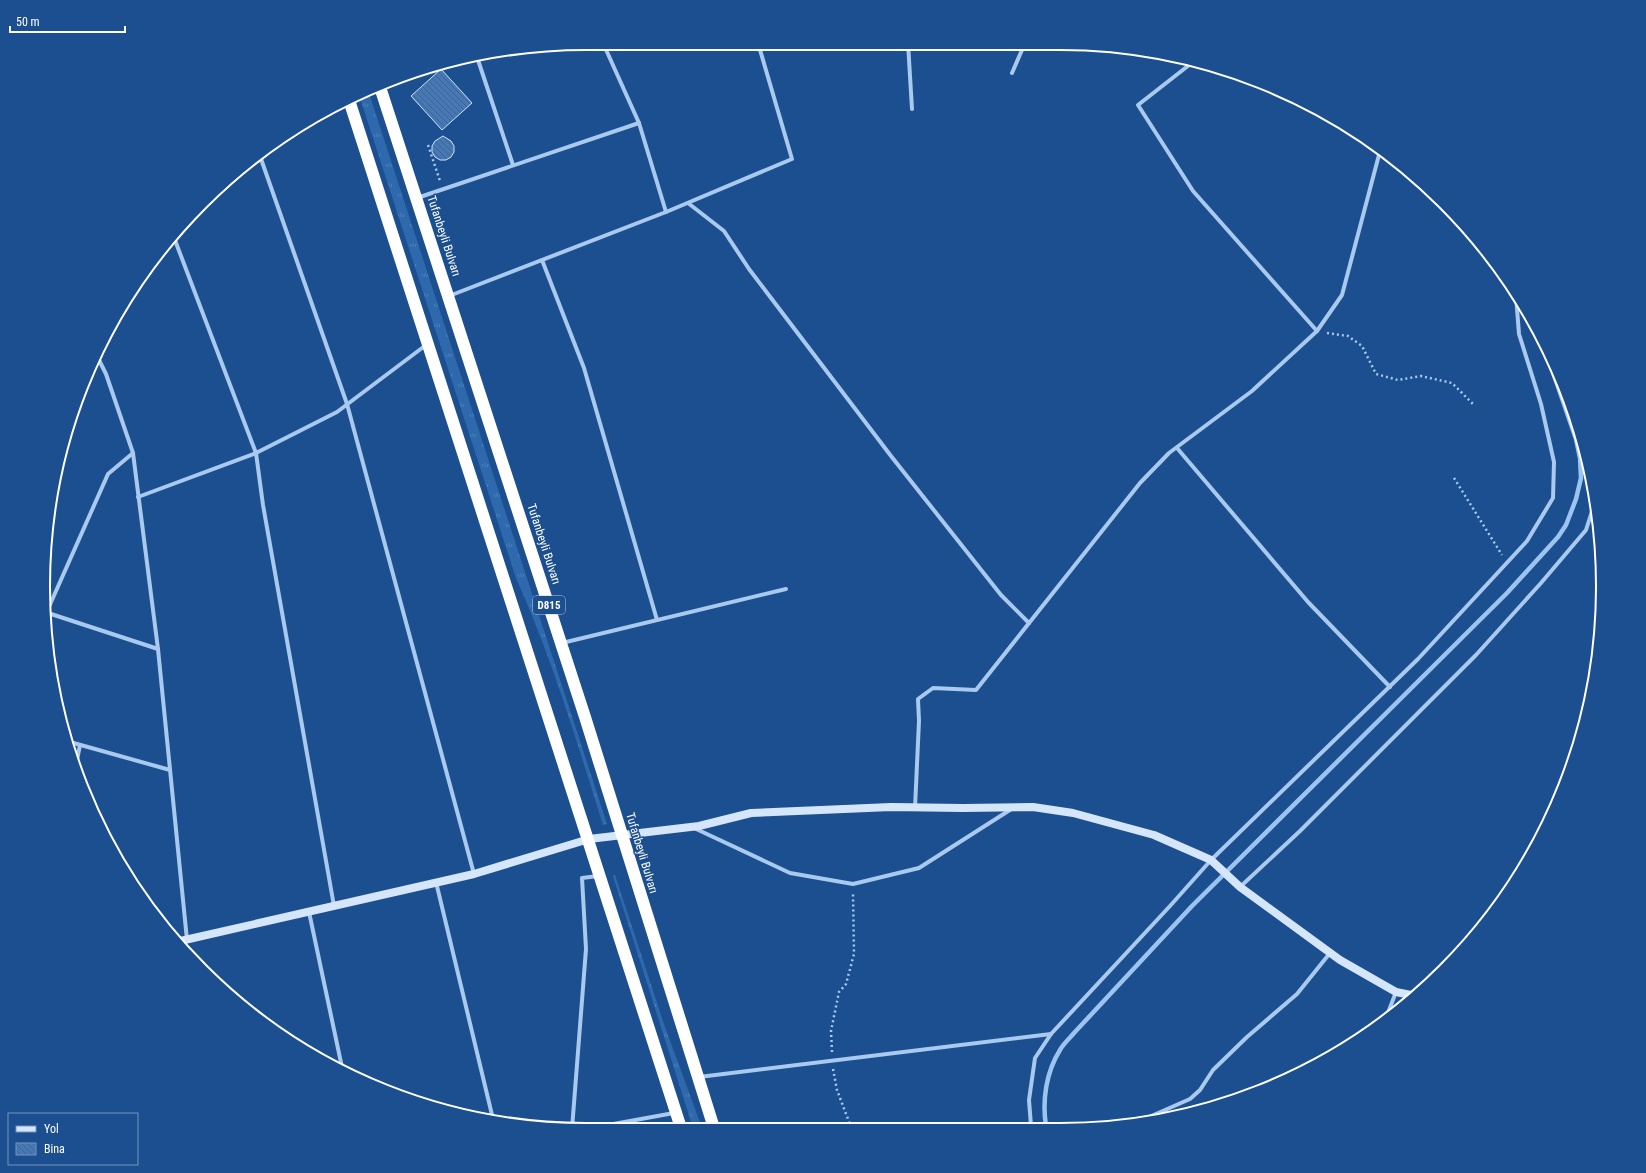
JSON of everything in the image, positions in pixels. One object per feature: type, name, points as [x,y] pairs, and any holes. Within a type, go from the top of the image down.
[{"type":"highway","name":"Tufanbeyli Bulvarı","points":[[381,91],[562,643],[712,1123]]},
{"type":"highway","name":"D815","points":[[350,104],[601,876],[679,1123]]},
{"type":"street","points":[[606,50],[639,123],[666,212]]},
{"type":"street","points":[[449,296],[666,212],[792,159],[760,50]]},
{"type":"street","points":[[908,50],[912,109]]},
{"type":"street","points":[[1012,73],[1022,50]]},
{"type":"street","points":[[478,61],[513,166]]},
{"type":"street","points":[[1188,66],[1138,105],[1193,190],[1317,331]]},
{"type":"street","points":[[416,198],[639,123]]},
{"type":"street","points":[[915,808],[920,721],[918,699],[934,688],[976,690],[1140,483],[1169,454],[1252,391],[1317,331],[1342,295],[1379,156]]},
{"type":"street","points":[[261,160],[347,404],[474,874]]},
{"type":"street","points":[[688,203],[724,231],[753,275],[890,456],[1001,595],[1029,623]]},
{"type":"street","points":[[176,242],[256,453],[263,505],[334,906]]},
{"type":"street","points":[[542,260],[584,368],[657,620]]},
{"type":"street","points":[[1030,1123],[1029,1100],[1035,1058],[1050,1034],[1213,862],[1418,659],[1527,541],[1553,498],[1554,462],[1540,404],[1519,334],[1517,306]]},
{"type":"street","points":[[138,497],[256,453],[337,412],[428,344]]},
{"type":"street","points":[[100,361],[106,374],[133,453],[158,650],[187,940]]},
{"type":"street","points":[[1177,448],[1308,602],[1390,687]]},
{"type":"street","points":[[50,603],[108,474],[133,453]]},
{"type":"street","points":[[1240,887],[1300,831],[1476,655],[1541,583],[1586,530],[1591,515]]},
{"type":"street","points":[[562,643],[786,588]]},
{"type":"street","points":[[51,614],[158,650]]},
{"type":"street","points":[[73,743],[170,770]]},
{"type":"street","points":[[78,757],[80,745]]},
{"type":"street","points":[[692,827],[790,873],[853,884],[919,868],[1015,807]]},
{"type":"street","points":[[184,941],[474,874],[589,839],[692,827],[751,813],[915,808],[1033,807],[1073,813],[1154,835],[1213,862],[1240,887],[1330,953],[1396,992],[1408,994]]},
{"type":"street","points":[[572,1123],[586,949],[582,878],[601,876]]},
{"type":"street","points":[[436,882],[492,1114]]},
{"type":"street","points":[[309,912],[341,1064]]},
{"type":"street","points":[[1155,1114],[1190,1099],[1200,1090],[1213,1070],[1247,1037],[1297,994],[1330,953]]},
{"type":"street","points":[[1389,1009],[1396,992]]},
{"type":"street","points":[[697,1077],[833,1062],[1050,1034]]},
{"type":"street","points":[[620,1123],[676,1113]]},
{"type":"path","points":[[428,144],[443,189]]},
{"type":"path","points":[[1317,331],[1348,336],[1362,346],[1376,374],[1398,380],[1421,376],[1452,383],[1474,405]]},
{"type":"path","points":[[1454,478],[1507,562]]},
{"type":"path","points":[[850,1123],[837,1090],[831,1032],[839,992],[846,984],[854,954],[853,884]]},
{"type":"green space","points":[[370,96],[607,824],[603,825],[574,731],[541,639],[516,578],[361,100]]},
{"type":"green space","points":[[615,875],[665,1027],[700,1123],[691,1123],[613,876]]},
{"type":"building","points":[[442,70],[472,103],[442,130],[411,96]]},
{"type":"building","points":[[443,136],[451,141],[454,146],[454,152],[451,157],[446,160],[440,160],[435,157],[432,152],[432,146],[435,141]]},
{"type":"waterway","points":[[1563,402],[1572,426]]},
{"type":"waterway","points":[[1046,1123],[1045,1097],[1048,1077],[1055,1059],[1064,1044],[1192,906],[1507,593],[1558,537],[1566,525],[1576,499],[1581,478],[1578,447]]}]
